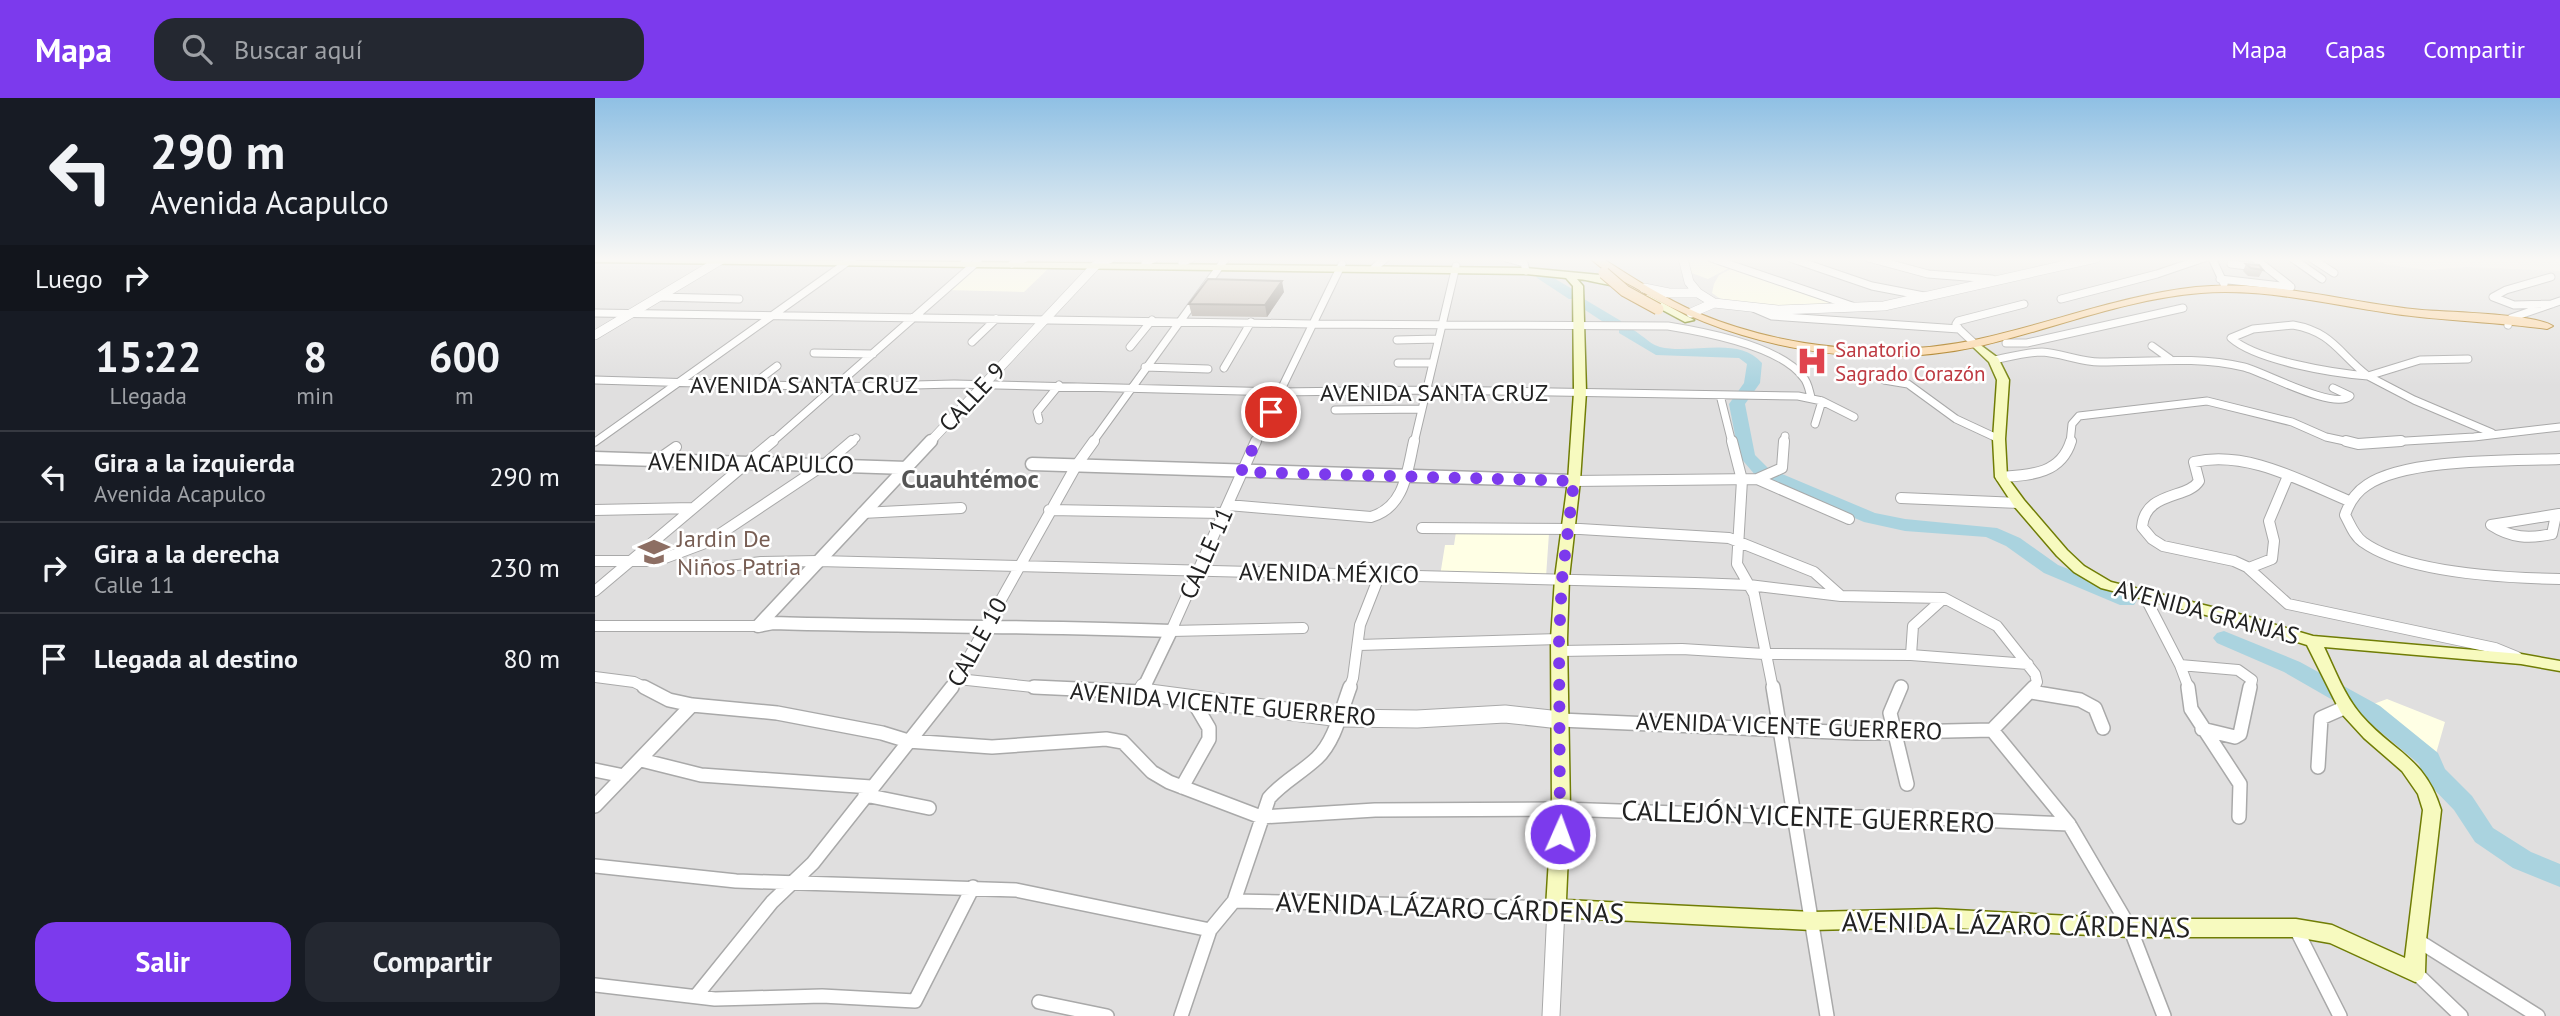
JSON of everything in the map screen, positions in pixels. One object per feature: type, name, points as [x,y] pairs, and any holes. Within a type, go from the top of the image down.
[{"type":"main road","points":[[1556,908],[1561,809],[1562,579],[1574,481],[1580,392],[1581,327],[1577,301]]},
{"type":"main road","points":[[1644,301],[1658,309],[1770,344],[1841,354],[1923,355],[2005,343],[2158,301]]},
{"type":"main road","points":[[1655,301],[1690,317]]},
{"type":"main road","points":[[1660,301],[1690,317]]},
{"type":"main road","points":[[1664,301],[1690,317]]},
{"type":"main road","points":[[1977,346],[2143,301]]},
{"type":"main road","points":[[2307,301],[2401,314],[2508,322]]},
{"type":"main road","points":[[2323,301],[2560,327]]},
{"type":"main road","points":[[1977,346],[1994,360],[2003,380],[2001,477]]},
{"type":"main road","name":"AVENIDA GRANJAS","points":[[2001,477],[2019,503],[2062,553],[2079,569],[2106,585],[2313,641],[2521,659],[2560,666]]},
{"type":"main road","points":[[2313,641],[2346,708],[2413,769],[2429,792],[2432,810],[2416,940],[2415,972]]},
{"type":"main road","name":"AVENIDA LÁZARO CÁRDENAS","points":[[1556,908],[1812,921],[1936,918],[2130,928],[2296,928],[2332,934],[2415,972]]},
{"type":"street","points":[[595,335],[652,301]]},
{"type":"street","points":[[595,443],[793,301]]},
{"type":"street","points":[[595,591],[747,464],[931,301]]},
{"type":"street","name":"CALLE 9","points":[[758,626],[1063,301]]},
{"type":"street","name":"CALLE 10","points":[[696,996],[772,902],[813,863],[908,741],[947,696],[1076,466],[1194,301]]},
{"type":"street","name":"CALLE 11","points":[[1142,692],[1241,472],[1324,301]]},
{"type":"street","points":[[1049,510],[1226,509],[1371,517],[1392,509],[1399,501],[1447,301]]},
{"type":"street","points":[[1711,301],[1751,307],[1813,310],[1884,306],[1905,301]]},
{"type":"street","points":[[1838,301],[1859,308]]},
{"type":"street","points":[[2499,301],[2515,306],[2556,303]]},
{"type":"street","points":[[1690,317],[1714,303]]},
{"type":"street","points":[[2508,322],[2556,303]]},
{"type":"street","points":[[1977,346],[1959,330],[1956,324],[1958,321],[2024,304]]},
{"type":"street","points":[[1751,307],[1772,316],[1959,330]]},
{"type":"street","points":[[2005,343],[2027,343],[2183,308]]},
{"type":"street","points":[[595,313],[1312,324],[1668,326],[1738,343],[1774,357],[1800,374],[1811,397]]},
{"type":"street","points":[[972,342],[996,319]]},
{"type":"street","points":[[1130,347],[1152,320]]},
{"type":"street","points":[[1224,368],[1251,322]]},
{"type":"street","points":[[2367,376],[2331,339],[2309,329],[2266,326],[2231,338],[2241,347],[2273,359],[2367,376],[2493,433]]},
{"type":"street","points":[[1397,340],[1438,339]]},
{"type":"street","points":[[2152,346],[2170,359]]},
{"type":"street","points":[[1994,360],[2041,352],[2097,362],[2170,359],[2222,362],[2255,370],[2300,390],[2346,400],[2350,396],[2333,388]]},
{"type":"street","points":[[814,353],[873,354]]},
{"type":"street","points":[[2367,376],[2420,360],[2468,359]]},
{"type":"street","points":[[1398,363],[1433,363]]},
{"type":"street","points":[[752,385],[777,366]]},
{"type":"street","points":[[1145,367],[1208,369]]},
{"type":"street","points":[[1884,380],[1908,384],[1956,419],[2000,439]]},
{"type":"street","name":"AVENIDA SANTA CRUZ","points":[[597,382],[835,387],[984,384],[1281,392],[1427,390],[1811,397],[1854,417]]},
{"type":"street","points":[[1039,420],[1037,412],[1059,385]]},
{"type":"street","points":[[1720,395],[1742,480],[1737,564],[1754,594],[1781,728],[1793,817],[1827,1016]]},
{"type":"street","points":[[2001,477],[2041,474],[2052,468],[2069,451],[2073,440],[2072,424],[2079,416],[2193,400],[2236,407],[2292,422],[2326,437],[2349,443],[2474,437],[2560,427]]},
{"type":"street","points":[[1815,424],[1822,401]]},
{"type":"street","points":[[1335,410],[1421,409]]},
{"type":"street","points":[[1032,464],[1574,481],[1742,480],[1757,479],[1782,468],[1785,436]]},
{"type":"street","points":[[595,561],[657,561],[708,542],[825,464],[856,439]]},
{"type":"street","points":[[656,461],[676,447]]},
{"type":"street","name":"AVENIDA ACAPULCO","points":[[595,458],[907,468]]},
{"type":"street","points":[[2560,459],[2412,470],[2369,483],[2349,501],[2345,514],[2360,540],[2381,553],[2503,577],[2560,579]]},
{"type":"street","points":[[2349,501],[2239,460],[2200,460],[2194,462],[2199,481],[2196,486],[2154,505],[2141,521],[2146,535],[2171,550],[2183,554],[2217,556],[2249,568],[2274,596],[2288,604],[2495,648],[2521,659]]},
{"type":"street","points":[[2249,568],[2272,559],[2275,552],[2269,521],[2288,477]]},
{"type":"street","points":[[1757,479],[1773,484],[1814,507],[1849,519]]},
{"type":"street","points":[[1901,498],[2019,503]]},
{"type":"street","points":[[595,510],[694,508]]},
{"type":"street","points":[[862,513],[961,508]]},
{"type":"street","points":[[2558,514],[2552,534],[2537,538],[2502,533],[2491,525],[2520,520],[2558,514]]},
{"type":"street","points":[[1422,528],[1567,529],[1729,538],[1814,572],[1841,596]]},
{"type":"street","name":"AVENIDA MÉXICO","points":[[714,568],[761,562],[818,561],[1020,564],[1749,585],[1841,596],[1944,598]]},
{"type":"street","points":[[1181,1016],[1210,930],[1234,901],[1269,798],[1279,786],[1317,758],[1329,743],[1353,678],[1360,625],[1380,574]]},
{"type":"street","points":[[2145,597],[2179,665],[2190,692],[2191,709],[2240,784],[2239,817]]},
{"type":"street","points":[[1911,655],[1913,626],[1944,598],[1997,626],[2028,664],[2037,682],[2031,692],[1992,730],[2069,824],[2130,928],[2164,1016]]},
{"type":"street","points":[[595,626],[758,626],[773,623],[863,627],[985,626],[1171,631],[1303,628]]},
{"type":"street","points":[[1359,645],[1560,645],[1764,654],[1911,655],[2028,664]]},
{"type":"street","points":[[2179,665],[2238,670],[2252,680],[2240,734],[2235,737],[2202,729]]},
{"type":"street","points":[[595,677],[634,682],[669,700],[692,705]]},
{"type":"street","name":"AVENIDA VICENTE GUERRERO","points":[[958,679],[1049,689],[1142,692],[1340,718],[1417,719],[1504,714],[1560,720],[1893,733],[1992,730]]},
{"type":"street","points":[[1901,687],[1890,713],[1907,784]]},
{"type":"street","points":[[2031,692],[2080,700],[2095,708],[2103,728]]},
{"type":"street","points":[[1182,787],[1209,739],[1209,728],[1192,699]]},
{"type":"street","points":[[595,806],[692,705]]},
{"type":"street","name":"CALLEJÓN VICENTE GUERRERO","points":[[692,705],[777,713],[883,733],[908,741],[992,747],[1106,739],[1123,743],[1151,772],[1182,787],[1261,817],[1375,810],[1561,809],[1793,817],[1907,817],[2069,824]]},
{"type":"street","points":[[2318,767],[2321,718],[2346,708]]},
{"type":"street","points":[[641,760],[701,775],[868,791],[929,808]]},
{"type":"street","points":[[595,770],[624,776]]},
{"type":"street","points":[[595,866],[736,881],[1016,890],[1210,930]]},
{"type":"street","points":[[595,985],[715,999],[822,996],[915,1001],[973,887]]},
{"type":"street","name":"AVENIDA LÁZARO CÁRDENAS","points":[[1234,901],[1556,908]]},
{"type":"street","points":[[1551,1016],[1556,908]]},
{"type":"street","points":[[2296,928],[2340,1016]]},
{"type":"street","points":[[2416,940],[2538,1016]]},
{"type":"street","points":[[2415,972],[2461,1016]]},
{"type":"street","points":[[1039,1002],[1107,1016]]},
{"type":"shaded area","points":[[595,301],[2560,301],[2560,1016],[595,1016]]},
{"type":"shaded area","points":[[1728,301],[1834,301],[1852,307],[1783,308]]},
{"type":"shaded area","points":[[1456,532],[1549,533],[1546,577],[1440,576],[1445,545],[1454,545]]},
{"type":"shaded area","points":[[2387,699],[2445,722],[2435,757],[2368,706]]},
{"type":"building","points":[[1191,301],[1268,301],[1265,305],[1189,304]]},
{"type":"waterway","points":[[1584,303],[1616,324]]},
{"type":"waterway","points":[[1624,330],[1656,351],[1743,354],[1755,363],[1752,383],[1737,404],[1747,456],[1762,472],[1870,518],[1905,525],[1990,532],[2013,542],[2051,569],[2127,600]]},
{"type":"waterway","points":[[2224,638],[2292,667],[2372,712],[2430,759],[2434,773],[2463,803],[2484,835],[2522,860],[2560,876]]},
{"type":"place","name":"Sanatorio Sagrado Corazón","points":[[1812,361]]},
{"type":"place","name":"Jardin De Niños Patria","points":[[654,552]]},
{"type":"district","name":"Cuauhtémoc","points":[[970,478]]},
{"type":"route","points":[[1271,412],[1241,472],[1574,481],[1562,579],[1559,639],[1560,834]]}]
